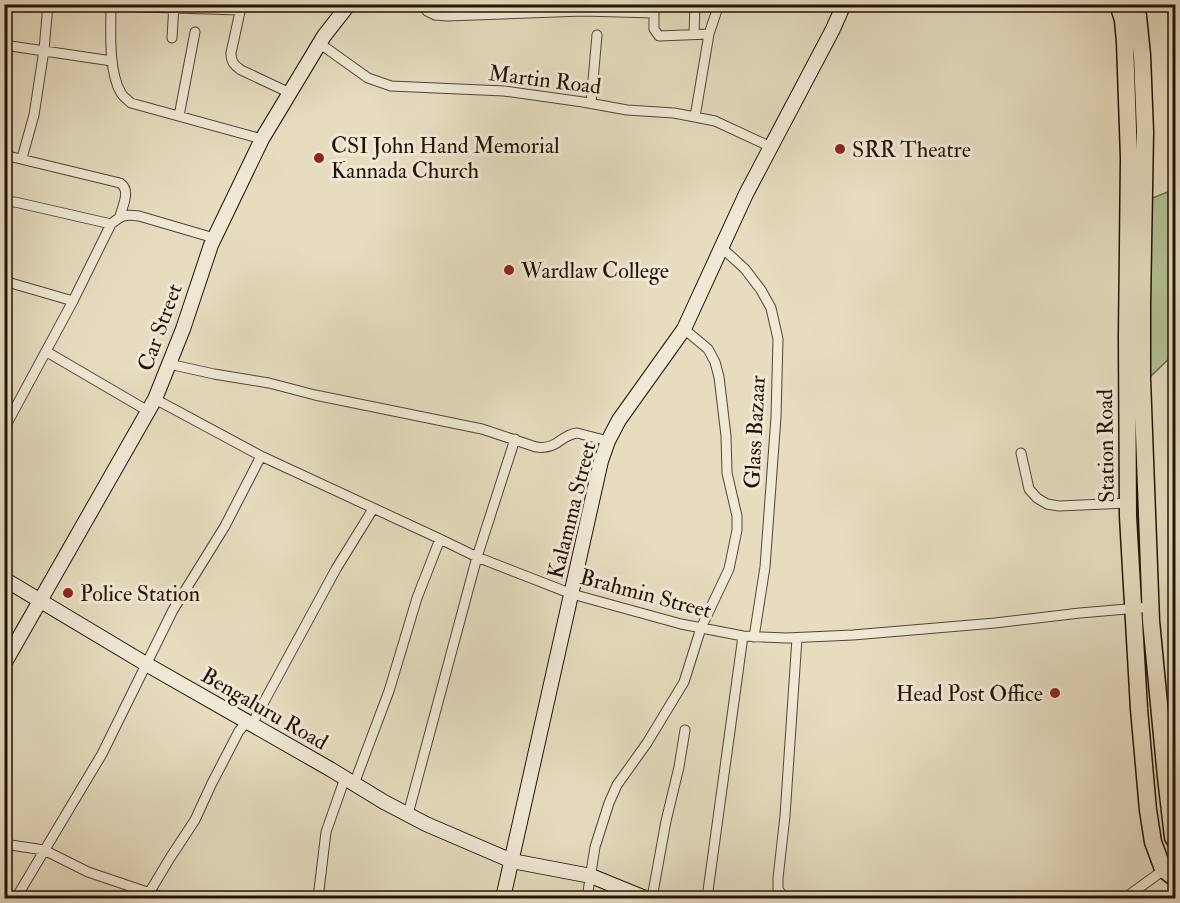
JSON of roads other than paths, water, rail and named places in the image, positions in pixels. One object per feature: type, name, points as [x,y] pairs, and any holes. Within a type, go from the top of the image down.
[{"type":"highway","name":"Station Road","points":[[1128,11],[1142,55],[1145,132],[1142,304],[1142,608],[1139,709],[1153,842],[1172,870]]},
{"type":"highway","name":"Station Road","points":[[1128,11],[1125,42],[1129,158],[1126,337],[1128,503],[1142,608]]},
{"type":"highway","points":[[1142,608],[1171,777],[1175,839]]},
{"type":"street","points":[[22,158],[34,115],[48,4]]},
{"type":"street","name":"Car Street","points":[[4,664],[151,405],[183,329],[214,238],[262,139],[319,43],[349,4]]},
{"type":"street","points":[[424,4],[427,11],[435,15],[447,16],[549,8],[654,9],[654,29],[659,36],[709,34]]},
{"type":"street","points":[[694,34],[695,4]]},
{"type":"street","points":[[695,117],[709,34],[719,4]]},
{"type":"street","name":"Kalamma Street","points":[[503,898],[608,441],[619,420],[684,329],[746,194],[844,4]]},
{"type":"street","points":[[262,139],[132,103],[123,96],[112,70],[111,5],[241,7],[231,53],[234,66],[290,93]]},
{"type":"street","points":[[172,38],[174,6]]},
{"type":"street","points":[[178,116],[195,32]]},
{"type":"street","points":[[591,103],[597,35]]},
{"type":"street","name":"Martin Road","points":[[319,43],[368,78],[391,86],[504,91],[627,110],[674,113],[715,121],[771,147]]},
{"type":"street","points":[[4,45],[112,61]]},
{"type":"street","points":[[4,155],[120,183],[126,190],[120,216],[111,224],[74,301],[5,426]]},
{"type":"street","points":[[4,206],[9,202],[15,202],[111,224]]},
{"type":"street","points":[[120,216],[139,216],[214,238]]},
{"type":"street","name":"Glass Bazaar","points":[[722,248],[745,269],[761,290],[771,308],[778,339],[776,417],[766,557],[754,637]]},
{"type":"street","points":[[4,281],[74,301]]},
{"type":"street","points":[[588,898],[595,848],[609,803],[617,785],[648,743],[684,682],[701,628],[729,569],[737,530],[737,516],[727,473],[726,436],[715,362],[708,349],[684,329]]},
{"type":"street","name":"Brahmin Street","points":[[47,351],[151,405],[477,557],[572,594],[664,620],[743,636],[797,638],[995,623],[1142,608]]},
{"type":"street","points":[[169,364],[286,386],[315,395],[482,429],[536,447],[554,446],[573,434],[608,441]]},
{"type":"street","points":[[408,814],[477,557],[515,439]]},
{"type":"street","points":[[1021,453],[1029,489],[1047,504],[1059,506],[1128,503]]},
{"type":"street","points":[[16,898],[102,754],[173,610],[225,526],[261,456]]},
{"type":"street","points":[[147,896],[195,820],[239,731],[249,723],[373,508]]},
{"type":"street","points":[[318,898],[326,832],[389,691],[417,598],[440,539]]},
{"type":"street","name":"Bengaluru Road","points":[[4,579],[146,664],[408,814],[512,861],[591,876],[645,898]]},
{"type":"street","points":[[707,898],[743,636]]},
{"type":"street","points":[[784,898],[778,889],[778,878],[785,816],[797,638]]},
{"type":"street","points":[[652,898],[685,730]]},
{"type":"street","points":[[4,844],[44,850],[88,872],[147,896],[165,898]]},
{"type":"street","points":[[1125,898],[1172,870]]},
{"type":"place","name":"SRR Theatre","points":[[840,149]]},
{"type":"place","name":"CSI John Hand Memorial Kannada Church","points":[[319,158]]},
{"type":"place","name":"Wardlaw College","points":[[509,270]]},
{"type":"place","name":"Police Station","points":[[68,593]]},
{"type":"place","name":"Head Post Office","points":[[1055,693]]}]
